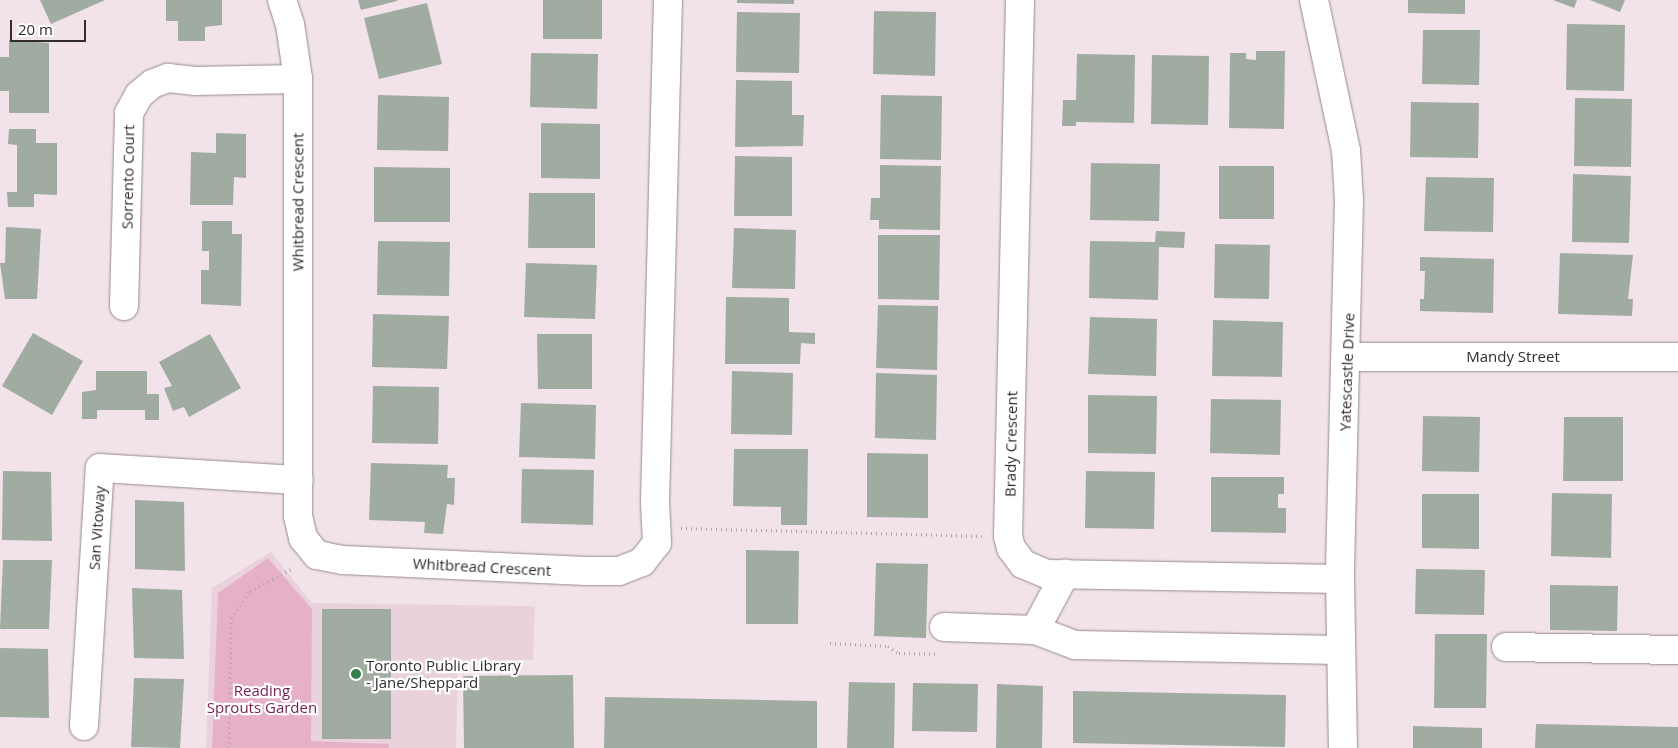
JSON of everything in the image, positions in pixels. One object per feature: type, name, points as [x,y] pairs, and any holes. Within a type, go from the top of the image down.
[{"type":"street","name":"Whitbread Crescent","points":[[282,0],[290,24],[298,79],[298,516],[303,538],[317,555],[343,560],[619,571],[642,562],[657,543],[658,527],[655,502],[668,0]]},
{"type":"street","name":"Brady Crescent","points":[[1020,0],[1008,536],[1019,559],[1032,570],[1047,574],[1340,579]]},
{"type":"street","name":"Yatescastle Drive","points":[[1314,0],[1346,150],[1349,200],[1348,357],[1340,579],[1343,748]]},
{"type":"street","name":"Sorrento Court","points":[[124,306],[129,113],[139,95],[152,84],[168,78],[195,81],[298,79]]},
{"type":"street","name":"Mandy Street","points":[[1348,357],[1678,356]]},
{"type":"street","name":"San Vitoway","points":[[84,726],[100,468],[298,480]]},
{"type":"street","points":[[1036,630],[1065,574]]},
{"type":"street","points":[[948,627],[1036,630],[1075,646],[1340,650]]},
{"type":"street","points":[[1506,647],[1678,650]]},
{"type":"path","points":[[658,527],[1008,536]]},
{"type":"path","points":[[229,748],[231,618],[250,591],[317,555]]},
{"type":"path","points":[[830,643],[888,646],[899,653],[954,654],[948,627]]},
{"type":"shaded area","points":[[271,552],[312,603],[535,606],[533,660],[458,660],[456,748],[206,748],[212,588]]},
{"type":"green space","name":"Reading Sprouts Garden","points":[[268,558],[312,609],[311,741],[388,744],[389,748],[212,748],[218,593]]},
{"type":"building","points":[[40,0],[105,0],[51,24]]},
{"type":"building","points":[[166,0],[222,0],[222,25],[205,27],[205,41],[178,41],[178,21],[166,21]]},
{"type":"building","points":[[358,0],[397,0],[397,1],[361,10]]},
{"type":"building","points":[[543,0],[602,0],[602,39],[543,39]]},
{"type":"building","points":[[737,0],[794,0],[794,4],[737,3]]},
{"type":"building","points":[[1408,0],[1465,0],[1465,14],[1408,13]]},
{"type":"building","points":[[1553,0],[1577,0],[1574,8]]},
{"type":"building","points":[[1590,0],[1625,0],[1620,12]]},
{"type":"building","points":[[427,3],[442,64],[379,79],[364,18]]},
{"type":"building","points":[[874,11],[936,12],[935,76],[873,74]]},
{"type":"building","points":[[737,12],[800,13],[799,73],[736,72]]},
{"type":"building","points":[[1567,24],[1625,25],[1624,91],[1566,90]]},
{"type":"building","points":[[1423,30],[1480,30],[1479,85],[1422,84]]},
{"type":"building","points":[[9,40],[49,43],[49,113],[9,113],[9,91],[0,91],[0,57],[9,57]]},
{"type":"building","points":[[1256,51],[1285,51],[1284,129],[1229,128],[1230,53],[1246,53],[1246,59],[1256,60]]},
{"type":"building","points":[[531,53],[598,54],[597,109],[530,107]]},
{"type":"building","points":[[1077,54],[1135,55],[1134,123],[1076,122],[1076,126],[1062,126],[1063,100],[1076,100]]},
{"type":"building","points":[[1152,55],[1209,56],[1208,125],[1151,124]]},
{"type":"building","points":[[736,80],[792,81],[792,115],[804,115],[803,146],[735,147]]},
{"type":"building","points":[[378,95],[449,97],[448,151],[377,150]]},
{"type":"building","points":[[881,95],[942,96],[941,160],[880,159]]},
{"type":"building","points":[[1575,98],[1632,99],[1631,167],[1574,166]]},
{"type":"building","points":[[1411,102],[1479,103],[1478,158],[1410,157]]},
{"type":"building","points":[[541,123],[600,124],[600,179],[541,178]]},
{"type":"building","points":[[9,129],[36,129],[36,143],[57,143],[57,195],[34,194],[34,207],[8,207],[7,192],[17,192],[17,145],[8,144]]},
{"type":"building","points":[[216,133],[246,134],[246,178],[234,177],[233,205],[190,205],[191,152],[216,153]]},
{"type":"building","points":[[735,156],[792,157],[792,216],[734,216]]},
{"type":"building","points":[[1091,163],[1160,164],[1159,221],[1090,220]]},
{"type":"building","points":[[880,165],[941,166],[940,230],[879,229],[879,220],[870,220],[871,198],[880,198]]},
{"type":"building","points":[[1219,166],[1274,166],[1274,219],[1219,219]]},
{"type":"building","points":[[374,167],[450,168],[450,222],[374,222]]},
{"type":"building","points":[[1573,174],[1631,176],[1629,243],[1572,242]]},
{"type":"building","points":[[1426,177],[1494,178],[1493,232],[1424,231]]},
{"type":"building","points":[[529,193],[595,193],[595,248],[528,248]]},
{"type":"building","points":[[202,221],[232,221],[232,234],[242,234],[241,306],[201,304],[201,270],[209,270],[209,251],[202,251]]},
{"type":"building","points":[[6,227],[41,229],[37,299],[5,299],[0,263],[5,263]]},
{"type":"building","points":[[734,228],[796,230],[795,289],[732,288]]},
{"type":"building","points":[[1156,231],[1185,232],[1184,248],[1159,247],[1158,300],[1089,298],[1090,241],[1155,242]]},
{"type":"building","points":[[878,235],[940,235],[939,300],[878,299]]},
{"type":"building","points":[[378,241],[450,242],[449,296],[377,295]]},
{"type":"building","points":[[1215,244],[1270,245],[1269,299],[1214,298]]},
{"type":"building","points":[[1560,253],[1633,255],[1628,299],[1633,299],[1632,316],[1558,314]]},
{"type":"building","points":[[1420,257],[1494,259],[1493,313],[1420,311],[1420,299],[1424,299],[1425,271],[1420,271]]},
{"type":"building","points":[[526,263],[597,265],[595,319],[524,317]]},
{"type":"building","points":[[726,297],[789,298],[789,332],[815,333],[815,344],[801,343],[800,364],[725,364]]},
{"type":"building","points":[[878,305],[938,306],[937,370],[876,368]]},
{"type":"building","points":[[373,314],[449,316],[447,369],[372,367]]},
{"type":"building","points":[[1090,317],[1157,319],[1156,376],[1088,374]]},
{"type":"building","points":[[1213,320],[1283,322],[1282,377],[1212,376]]},
{"type":"building","points":[[33,333],[83,361],[52,415],[2,386]]},
{"type":"building","points":[[210,334],[241,388],[189,417],[184,407],[173,411],[164,388],[172,386],[159,362]]},
{"type":"building","points":[[537,334],[592,334],[592,389],[538,389]]},
{"type":"building","points":[[96,371],[147,371],[147,394],[159,394],[159,420],[145,420],[145,410],[97,410],[97,419],[82,419],[82,392],[96,390]]},
{"type":"building","points":[[732,371],[793,373],[792,435],[731,434]]},
{"type":"building","points":[[876,373],[937,375],[936,440],[875,438]]},
{"type":"building","points":[[373,386],[439,387],[438,444],[372,443]]},
{"type":"building","points":[[1088,395],[1157,396],[1156,454],[1088,453]]},
{"type":"building","points":[[1211,399],[1281,400],[1280,455],[1210,453]]},
{"type":"building","points":[[521,403],[596,405],[595,459],[519,457]]},
{"type":"building","points":[[1423,416],[1480,417],[1479,472],[1422,471]]},
{"type":"building","points":[[1564,417],[1623,417],[1623,481],[1563,481]]},
{"type":"building","points":[[734,449],[808,449],[807,525],[781,525],[781,507],[733,506]]},
{"type":"building","points":[[867,453],[928,454],[928,518],[867,517]]},
{"type":"building","points":[[371,463],[448,465],[447,478],[455,478],[454,505],[447,504],[443,534],[424,533],[425,522],[369,520]]},
{"type":"building","points":[[522,469],[594,470],[593,525],[521,523]]},
{"type":"building","points":[[3,471],[51,472],[52,541],[2,540]]},
{"type":"building","points":[[1086,471],[1155,472],[1154,529],[1085,528]]},
{"type":"building","points":[[1211,477],[1284,477],[1284,494],[1278,494],[1278,508],[1286,508],[1286,533],[1211,532]]},
{"type":"building","points":[[1552,493],[1612,494],[1611,558],[1551,556]]},
{"type":"building","points":[[1422,494],[1479,494],[1479,549],[1422,548]]},
{"type":"building","points":[[135,500],[184,502],[185,571],[135,569]]},
{"type":"building","points":[[746,550],[799,551],[798,624],[746,624]]},
{"type":"building","points":[[3,560],[52,560],[49,629],[0,629]]},
{"type":"building","points":[[876,563],[928,564],[926,638],[874,636]]},
{"type":"building","points":[[1416,569],[1485,570],[1484,615],[1415,614]]},
{"type":"building","points":[[1550,585],[1618,586],[1617,631],[1550,630]]},
{"type":"building","points":[[132,588],[182,590],[184,659],[134,658]]},
{"type":"building","name":"Toronto Public Library - Jane/Sheppard","points":[[322,609],[391,609],[391,739],[322,739]]},
{"type":"building","points":[[1435,634],[1487,634],[1486,708],[1434,708]]},
{"type":"building","points":[[0,648],[48,649],[49,718],[0,717]]},
{"type":"building","points":[[573,675],[574,748],[464,748],[463,676]]},
{"type":"building","points":[[134,678],[184,679],[180,748],[131,747]]},
{"type":"building","points":[[849,682],[895,683],[894,748],[847,748]]},
{"type":"building","points":[[913,683],[978,684],[977,732],[912,731]]},
{"type":"building","points":[[997,684],[1043,686],[1042,748],[996,748]]},
{"type":"building","points":[[1073,691],[1286,695],[1285,747],[1073,743]]},
{"type":"building","points":[[605,697],[817,701],[817,748],[604,748]]},
{"type":"building","points":[[1536,724],[1678,727],[1678,748],[1535,748]]},
{"type":"building","points":[[1413,726],[1482,728],[1482,748],[1413,748]]},
{"type":"place","name":"Toronto Public Library - Jane/Sheppard","points":[[356,674]]}]
